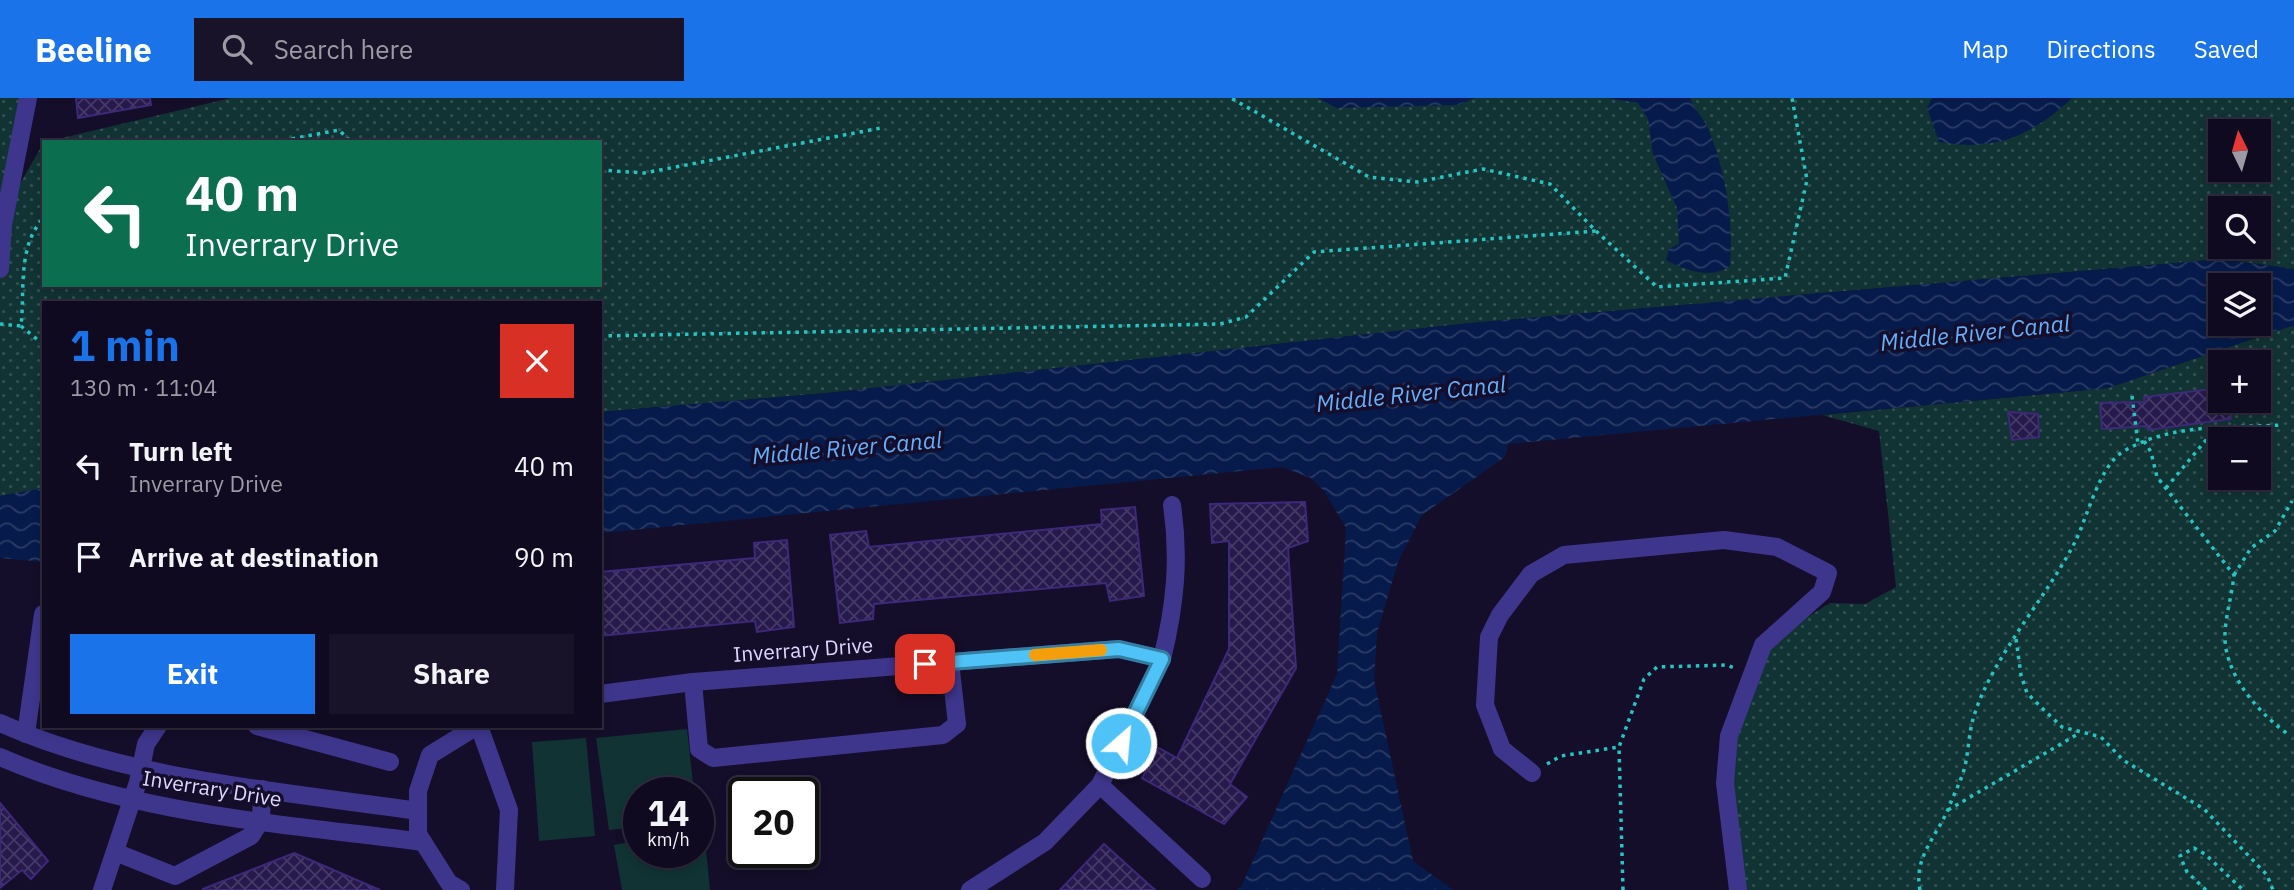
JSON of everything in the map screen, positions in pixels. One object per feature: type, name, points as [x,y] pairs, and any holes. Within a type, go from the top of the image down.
[{"type":"street","points":[[0,269],[5,211],[27,98]]},
{"type":"street","points":[[970,890],[1045,842],[1100,785],[1162,659],[1177,582],[1178,543],[1172,505]]},
{"type":"street","points":[[1532,773],[1502,750],[1485,705],[1489,637],[1500,615],[1531,574],[1564,555],[1724,540],[1777,547],[1828,573],[1822,592],[1763,645],[1729,736],[1725,783],[1738,890]]},
{"type":"street","points":[[26,734],[42,621]]},
{"type":"street","name":"Inverrary Drive","points":[[602,694],[693,682],[1119,649],[1162,659]]},
{"type":"street","points":[[693,682],[699,749],[713,758],[943,735],[957,724],[950,662]]},
{"type":"street","name":"Inverrary Drive","points":[[0,723],[140,775],[418,810]]},
{"type":"street","name":"Inverrary Drive","points":[[140,775],[146,744],[157,728]]},
{"type":"street","points":[[264,728],[390,762]]},
{"type":"street","points":[[461,890],[449,883],[418,834],[418,791],[430,755],[475,728]]},
{"type":"street","points":[[479,728],[509,810],[505,890]]},
{"type":"street","name":"Inverrary Drive","points":[[0,757],[38,774],[132,800],[423,842]]},
{"type":"street","points":[[102,890],[140,775]]},
{"type":"street","points":[[1100,785],[1202,879]]},
{"type":"street","points":[[115,852],[175,876],[251,836],[261,820],[262,789]]},
{"type":"path","points":[[1231,98],[1368,177],[1417,183],[1483,169],[1550,184],[1657,287],[1785,278],[1807,180],[1791,98]]},
{"type":"path","points":[[602,170],[644,173],[881,128]]},
{"type":"path","points":[[286,140],[339,130],[349,140]]},
{"type":"path","points":[[21,326],[25,258],[33,229],[42,220]]},
{"type":"path","points":[[602,336],[1220,324],[1246,317],[1314,252],[1597,231]]},
{"type":"path","points":[[0,324],[21,326],[42,343]]},
{"type":"path","points":[[2132,397],[2138,444]]},
{"type":"path","points":[[2238,427],[2281,425]]},
{"type":"path","points":[[1920,890],[1918,881],[1924,851],[1948,810],[1963,775],[1973,716],[2016,636],[2075,542],[2095,492],[2118,455],[2144,441],[2172,432],[2208,429]]},
{"type":"path","points":[[2166,488],[2208,439]]},
{"type":"path","points":[[2144,441],[2151,452],[2157,477],[2234,575]]},
{"type":"path","points":[[2289,735],[2260,712],[2230,661],[2225,640],[2234,575],[2251,548],[2275,531],[2292,501]]},
{"type":"path","points":[[2016,636],[2021,675],[2027,692],[2063,727],[2078,734],[2101,737],[2123,760],[2204,809],[2267,875],[2273,890]]},
{"type":"path","points":[[1623,890],[1619,747],[1644,679],[1657,667],[1727,665],[1751,676]]},
{"type":"path","points":[[1948,810],[2078,734]]},
{"type":"path","points":[[1532,773],[1561,756],[1619,747]]},
{"type":"path","points":[[2206,890],[2181,864],[2180,856],[2186,851],[2194,848],[2206,854],[2243,890]]},
{"type":"green space","points":[[0,98],[28,98],[6,208],[42,145],[42,287],[602,287],[602,140],[53,140],[231,98],[2294,98],[2294,269],[2222,259],[1471,323],[827,393],[602,412],[602,301],[42,301],[42,488],[0,496]]},
{"type":"green space","points":[[2294,325],[2294,890],[1738,890],[1725,783],[1763,645],[1830,603],[1865,604],[1896,587],[1879,431],[1822,415],[2108,388],[2208,354],[2208,413],[2271,413],[2271,350],[2220,350],[2262,336],[2271,336],[2271,333]]},
{"type":"green space","points":[[687,729],[692,777],[623,777],[623,829],[609,830],[596,738]]},
{"type":"green space","points":[[586,738],[595,836],[539,841],[532,742]]},
{"type":"green space","points":[[623,843],[623,868],[708,868],[710,890],[622,890],[614,845]]},
{"type":"water","points":[[1317,98],[1475,98],[1458,105],[1337,108]]},
{"type":"water","points":[[1607,98],[1690,98],[1707,126],[1719,159],[1731,231],[1730,266],[1707,273],[1689,270],[1666,260],[1669,249],[1679,244],[1677,208],[1653,154],[1648,119],[1638,103]]},
{"type":"water","points":[[1932,98],[2072,98],[2042,122],[2012,138],[1978,145],[1959,145],[1939,142],[1927,108]]},
{"type":"water","name":"Middle River Canal","points":[[2222,259],[2294,269],[2294,325],[2271,333],[2271,273],[2208,273],[2208,336],[2262,336],[2220,350],[2208,350],[2208,354],[2108,388],[1508,444],[1505,457],[1422,515],[1398,562],[1377,633],[1374,680],[1413,861],[1453,890],[1236,890],[1241,887],[1337,674],[1346,528],[1324,491],[1311,478],[1282,467],[602,533],[602,412],[827,393],[1471,323]]},
{"type":"water","points":[[42,488],[42,562],[0,558],[0,496]]},
{"type":"building","points":[[76,98],[150,98],[151,105],[78,118]]},
{"type":"building","points":[[2208,390],[2208,413],[2231,413],[2231,419],[2148,430],[2147,426],[2102,429],[2100,403],[2145,402],[2144,397]]},
{"type":"building","points":[[2008,412],[2038,414],[2039,437],[2012,440]]},
{"type":"building","points":[[1305,502],[1308,541],[1288,548],[1296,668],[1230,784],[1247,797],[1224,824],[1142,778],[1159,748],[1177,758],[1229,649],[1229,541],[1212,543],[1210,504]]},
{"type":"building","points":[[1135,507],[1144,596],[1110,601],[1106,583],[874,604],[873,619],[840,623],[830,535],[866,531],[869,547],[1102,524],[1101,510]]},
{"type":"building","points":[[787,540],[794,627],[757,632],[755,621],[602,636],[602,572],[755,558],[754,543]]},
{"type":"building","points":[[0,803],[48,861],[31,879],[22,870],[0,888]]},
{"type":"building","points":[[1104,844],[1155,890],[1060,890]]},
{"type":"building","points":[[294,853],[380,890],[203,890],[203,889]]},
{"type":"slow traffic","points":[[1035,655],[1101,650]]},
{"type":"route","points":[[925,664],[1119,649],[1162,659],[1121,743]]}]
